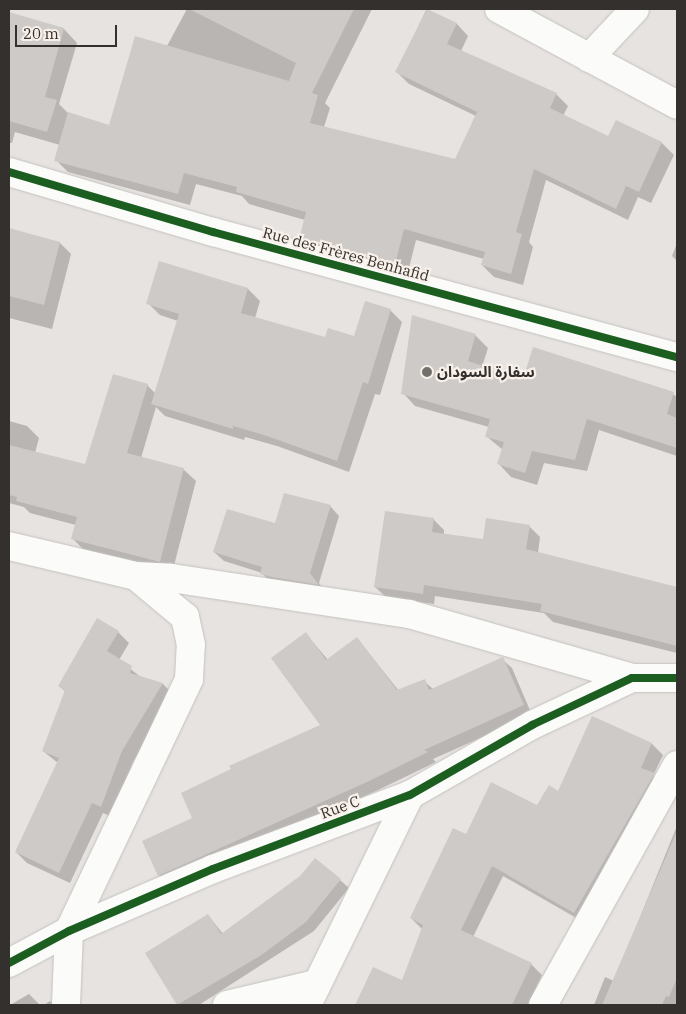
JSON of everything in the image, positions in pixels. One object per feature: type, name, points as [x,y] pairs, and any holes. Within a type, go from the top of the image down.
[{"type":"street","points":[[499,9],[677,105]]},
{"type":"street","points":[[590,58],[635,9]]},
{"type":"street","name":"Rue des Frères Benhafid","points":[[9,172],[213,232],[677,358]]},
{"type":"street","points":[[9,546],[136,576],[171,578],[409,614],[632,678]]},
{"type":"street","points":[[66,1005],[70,931],[189,679],[191,644],[185,618],[136,576]]},
{"type":"street","name":"Rue C","points":[[9,963],[70,931],[213,869],[410,795],[532,724],[632,678],[677,678]]},
{"type":"street","points":[[543,1005],[677,765]]},
{"type":"street","points":[[227,1005],[311,995],[410,795]]},
{"type":"building","points":[[189,9],[354,9],[312,93],[318,95],[310,123],[455,159],[477,112],[395,72],[427,9],[457,23],[447,44],[557,93],[550,108],[608,136],[616,120],[662,142],[639,192],[626,186],[616,209],[534,169],[516,232],[522,234],[511,274],[481,265],[485,252],[404,229],[395,265],[299,239],[306,212],[236,192],[237,187],[184,173],[178,194],[54,161],[68,112],[109,125],[135,36],[289,81],[296,63]]},
{"type":"building","points":[[9,12],[64,28],[45,97],[57,100],[47,132],[9,121]]},
{"type":"building","points":[[9,228],[60,242],[44,305],[9,296]]},
{"type":"building","points":[[159,261],[248,288],[241,313],[325,337],[328,328],[354,336],[365,301],[391,309],[368,384],[363,382],[337,461],[264,435],[233,426],[233,429],[151,404],[179,314],[146,304]]},
{"type":"building","points":[[412,315],[476,334],[468,361],[523,379],[533,347],[674,392],[667,414],[677,418],[677,448],[587,419],[575,460],[532,451],[525,473],[497,464],[504,442],[485,437],[490,419],[401,394]]},
{"type":"building","points":[[113,374],[148,384],[127,453],[184,468],[160,562],[71,539],[77,517],[16,501],[17,497],[9,495],[9,445],[85,464]]},
{"type":"building","points":[[284,493],[331,505],[310,573],[319,585],[260,574],[262,567],[213,552],[227,509],[275,523]]},
{"type":"building","points":[[385,511],[434,518],[432,532],[483,539],[486,518],[530,525],[526,549],[677,587],[677,646],[540,611],[542,604],[424,585],[423,594],[374,587]]},
{"type":"building","points":[[97,618],[119,631],[107,651],[132,666],[130,673],[163,683],[122,751],[101,807],[92,803],[59,873],[15,852],[59,758],[42,751],[65,690],[58,686]]},
{"type":"building","points":[[306,632],[326,660],[357,637],[397,690],[425,679],[429,690],[503,657],[524,705],[424,750],[428,752],[367,782],[158,876],[142,841],[192,818],[181,793],[231,769],[229,766],[320,725],[271,658]]},
{"type":"building","points":[[592,716],[652,743],[641,768],[655,773],[574,913],[492,866],[461,930],[532,963],[512,1005],[355,1005],[373,967],[402,980],[423,925],[410,918],[453,828],[466,834],[491,782],[537,805],[549,785],[558,791]]},
{"type":"building","points":[[677,831],[677,978],[669,997],[666,996],[662,1005],[602,1005]]},
{"type":"building","points":[[315,858],[341,879],[306,922],[260,956],[177,1005],[145,953],[208,914],[221,934],[300,876]]},
{"type":"cycle path","points":[[9,172],[213,232],[677,357]]},
{"type":"cycle path","points":[[9,963],[69,931],[213,869],[410,795],[532,725],[632,678],[677,678]]},
{"type":"place","name":"سفارة السودان","points":[[427,372]]}]
